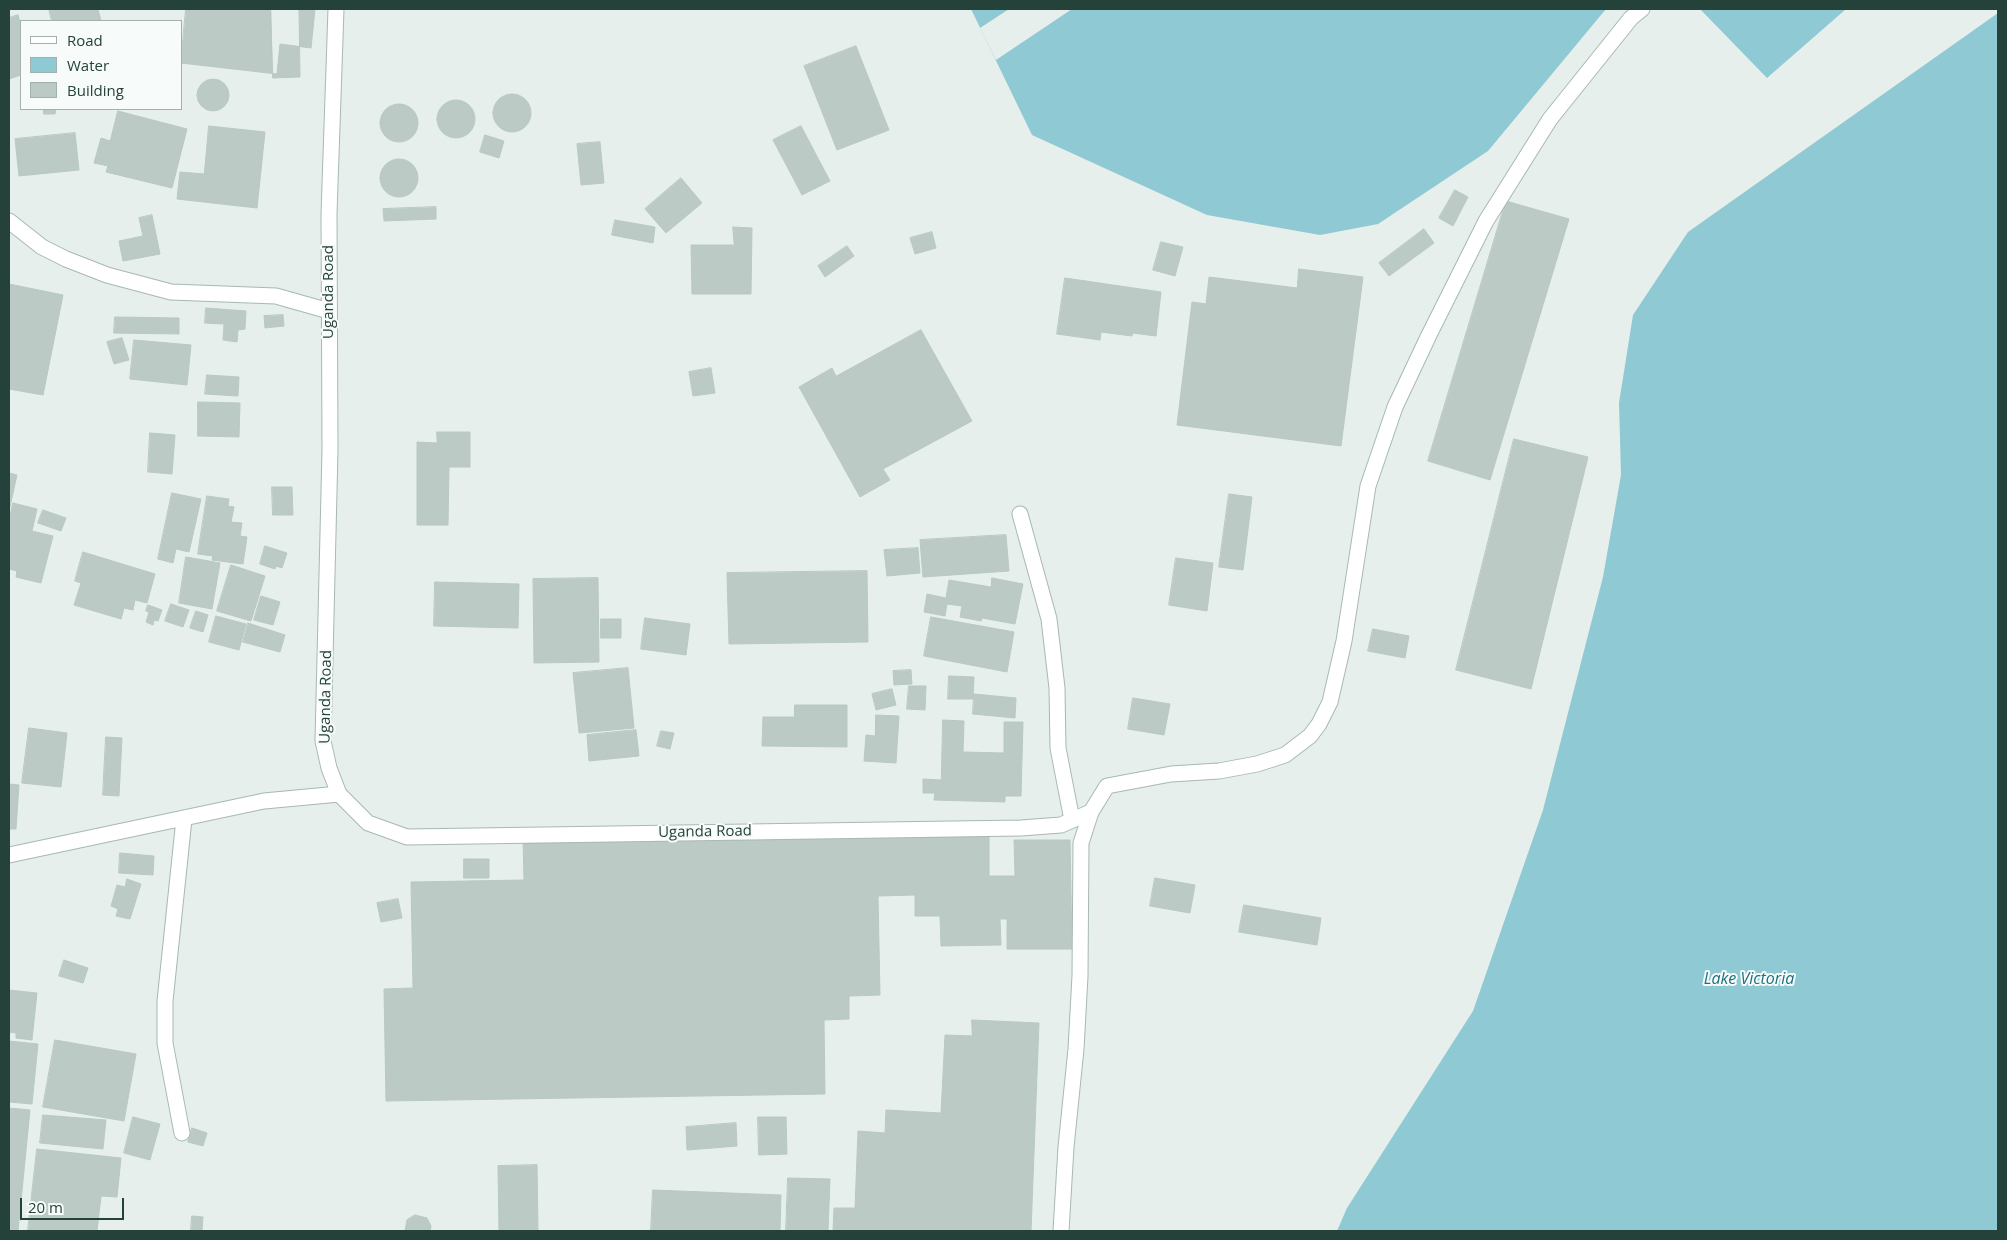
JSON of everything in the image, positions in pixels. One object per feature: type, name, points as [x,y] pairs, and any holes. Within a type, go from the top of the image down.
[{"type":"street","name":"Uganda Road","points":[[336,9],[330,169],[330,460],[323,740],[328,768],[338,794],[368,823],[407,837],[1021,828],[1061,825],[1091,812]]},
{"type":"street","points":[[1061,1231],[1066,1147],[1076,1050],[1080,976],[1081,843],[1091,812],[1107,786],[1171,774],[1219,771],[1257,764],[1285,755],[1310,736],[1330,702],[1344,641],[1368,486],[1395,407],[1428,335],[1486,221],[1550,118],[1631,18],[1642,9]]},
{"type":"street","points":[[9,221],[42,247],[66,259],[107,275],[171,292],[276,296],[329,311]]},
{"type":"street","points":[[1020,514],[1049,619],[1057,688],[1058,748],[1072,820]]},
{"type":"street","points":[[9,855],[264,801],[338,794]]},
{"type":"street","points":[[182,1132],[165,1043],[165,1009],[170,938],[184,819]]},
{"type":"water","points":[[971,9],[1606,9],[1488,151],[1378,224],[1320,235],[1207,215],[1032,135]]},
{"type":"water","points":[[1700,9],[1846,9],[1767,78]]},
{"type":"water","name":"Lake Victoria","points":[[1998,13],[1998,1231],[1337,1231],[1347,1208],[1473,1011],[1543,810],[1603,577],[1621,475],[1619,403],[1633,315],[1688,232]]},
{"type":"pier","points":[[1009,9],[1072,9],[996,60],[980,28]]},
{"type":"building","points":[[49,9],[98,9],[101,20],[52,20]]},
{"type":"building","points":[[186,9],[315,9],[311,48],[280,44],[277,74],[182,63]]},
{"type":"building","points":[[271,9],[299,9],[300,77],[273,78]]},
{"type":"building","points":[[18,15],[20,23],[20,75],[9,79],[9,18]]},
{"type":"building","points":[[856,46],[889,130],[837,150],[804,66]]},
{"type":"building","points":[[213,79],[224,84],[229,95],[224,106],[213,111],[202,106],[197,95],[202,84]]},
{"type":"building","points":[[512,94],[526,99],[531,113],[526,127],[512,132],[498,127],[493,113],[498,99]]},
{"type":"building","points":[[456,100],[470,105],[475,119],[470,133],[456,138],[442,133],[437,119],[442,105]]},
{"type":"building","points":[[399,104],[413,109],[418,123],[413,137],[399,142],[385,137],[380,123],[385,109]]},
{"type":"building","points":[[44,110],[56,110],[55,114],[44,114]]},
{"type":"building","points":[[118,111],[187,129],[172,188],[106,172],[108,166],[94,163],[101,138],[110,141]]},
{"type":"building","points":[[209,126],[265,132],[257,208],[177,199],[180,172],[204,174]]},
{"type":"building","points":[[801,126],[830,181],[802,195],[773,140]]},
{"type":"building","points":[[75,133],[79,170],[19,176],[15,139]]},
{"type":"building","points":[[485,135],[504,141],[499,158],[480,152]]},
{"type":"building","points":[[600,142],[604,183],[581,185],[577,144]]},
{"type":"building","points":[[399,159],[413,164],[418,178],[413,192],[399,197],[385,192],[380,178],[385,164]]},
{"type":"building","points":[[681,178],[702,203],[666,233],[645,209]]},
{"type":"building","points":[[1455,190],[1468,197],[1453,226],[1439,218]]},
{"type":"building","points":[[1506,201],[1569,219],[1490,480],[1428,461]]},
{"type":"building","points":[[436,207],[436,219],[384,221],[383,209]]},
{"type":"building","points":[[152,215],[160,254],[123,261],[119,241],[143,236],[139,218]]},
{"type":"building","points":[[615,220],[655,227],[653,243],[612,235]]},
{"type":"building","points":[[733,227],[752,228],[751,294],[692,294],[691,245],[734,245]]},
{"type":"building","points":[[1424,229],[1434,243],[1389,276],[1379,263]]},
{"type":"building","points":[[932,232],[936,248],[915,254],[910,238]]},
{"type":"building","points":[[1161,242],[1183,247],[1175,276],[1153,270]]},
{"type":"building","points":[[847,246],[854,256],[825,277],[818,266]]},
{"type":"building","points":[[1299,269],[1363,277],[1341,446],[1177,425],[1192,302],[1206,304],[1209,277],[1297,288]]},
{"type":"building","points":[[1065,278],[1161,292],[1156,336],[1133,333],[1132,336],[1101,332],[1100,340],[1057,334]]},
{"type":"building","points":[[9,284],[63,295],[43,395],[9,389]]},
{"type":"building","points":[[206,308],[246,311],[245,329],[238,330],[237,342],[223,340],[224,324],[205,323]]},
{"type":"building","points":[[283,315],[284,326],[265,328],[264,316]]},
{"type":"building","points":[[115,317],[179,318],[179,334],[114,333]]},
{"type":"building","points":[[921,330],[972,421],[883,469],[890,480],[860,497],[799,387],[832,368],[836,376]]},
{"type":"building","points":[[122,338],[129,360],[114,364],[107,342]]},
{"type":"building","points":[[134,340],[191,345],[187,385],[130,379]]},
{"type":"building","points":[[711,368],[715,393],[693,396],[689,372]]},
{"type":"building","points":[[207,375],[239,377],[238,396],[205,394]]},
{"type":"building","points":[[198,402],[240,403],[239,437],[198,436]]},
{"type":"building","points":[[437,432],[470,432],[470,467],[449,467],[448,525],[417,525],[417,442],[437,443]]},
{"type":"building","points":[[150,433],[175,435],[172,474],[148,472]]},
{"type":"building","points":[[1514,439],[1588,457],[1531,689],[1456,670]]},
{"type":"building","points":[[9,473],[17,475],[9,511]]},
{"type":"building","points":[[272,487],[292,487],[293,515],[273,515]]},
{"type":"building","points":[[172,493],[201,499],[189,552],[176,549],[173,563],[158,559]]},
{"type":"building","points":[[1229,494],[1252,497],[1243,570],[1219,567]]},
{"type":"building","points":[[207,496],[229,499],[228,506],[234,507],[231,522],[242,523],[240,536],[247,537],[243,564],[212,560],[213,556],[198,554]]},
{"type":"building","points":[[13,503],[37,509],[32,531],[53,536],[41,583],[16,577],[17,571],[9,569],[9,522]]},
{"type":"building","points":[[43,510],[66,518],[61,531],[38,523]]},
{"type":"building","points":[[1006,535],[1009,571],[923,577],[920,540]]},
{"type":"building","points":[[265,546],[287,553],[282,568],[276,566],[275,569],[260,564]]},
{"type":"building","points":[[918,548],[920,573],[887,576],[884,550]]},
{"type":"building","points":[[83,552],[155,574],[147,603],[135,600],[133,610],[124,608],[121,619],[74,605],[81,583],[75,581]]},
{"type":"building","points":[[186,557],[220,563],[212,609],[179,603]]},
{"type":"building","points":[[1176,558],[1213,563],[1207,611],[1169,605]]},
{"type":"building","points":[[231,565],[265,576],[251,621],[217,611]]},
{"type":"building","points":[[867,571],[868,642],[729,644],[727,573]]},
{"type":"building","points":[[598,578],[599,662],[534,663],[533,579]]},
{"type":"building","points":[[992,578],[1023,584],[1015,624],[982,618],[981,621],[960,617],[962,606],[947,604],[945,616],[924,612],[927,594],[946,598],[949,580],[991,587]]},
{"type":"building","points":[[435,582],[519,584],[518,628],[434,626]]},
{"type":"building","points":[[261,596],[280,602],[273,625],[254,620]]},
{"type":"building","points":[[171,604],[189,610],[183,627],[165,621]]},
{"type":"building","points":[[148,605],[162,610],[158,621],[154,620],[153,625],[146,622],[149,612],[146,611]]},
{"type":"building","points":[[196,611],[208,615],[203,632],[190,628]]},
{"type":"building","points":[[216,616],[246,624],[239,650],[209,642]]},
{"type":"building","points":[[931,617],[1014,632],[1007,672],[924,656]]},
{"type":"building","points":[[645,618],[690,624],[686,655],[641,649]]},
{"type":"building","points":[[601,619],[621,619],[621,638],[601,638]]},
{"type":"building","points":[[248,623],[285,635],[280,652],[243,642]]},
{"type":"building","points":[[1373,629],[1409,636],[1405,658],[1368,651]]},
{"type":"building","points":[[628,668],[634,728],[579,733],[573,673]]},
{"type":"building","points":[[911,670],[912,684],[894,685],[893,671]]},
{"type":"building","points":[[949,676],[974,677],[973,699],[948,699]]},
{"type":"building","points":[[909,686],[926,686],[925,710],[907,709]]},
{"type":"building","points":[[892,689],[896,705],[876,710],[872,694]]},
{"type":"building","points":[[974,694],[1016,698],[1015,718],[973,714]]},
{"type":"building","points":[[1133,698],[1170,704],[1164,735],[1128,729]]},
{"type":"building","points":[[795,705],[847,705],[847,747],[762,746],[763,717],[794,717]]},
{"type":"building","points":[[876,715],[899,716],[896,763],[864,761],[866,735],[875,736]]},
{"type":"building","points":[[943,720],[964,721],[963,752],[1004,753],[1004,722],[1023,722],[1021,796],[1005,796],[1005,802],[934,800],[935,793],[923,793],[923,779],[941,780]]},
{"type":"building","points":[[29,728],[67,733],[61,787],[22,783]]},
{"type":"building","points":[[636,730],[639,756],[589,761],[587,735]]},
{"type":"building","points":[[661,731],[674,733],[670,749],[657,746]]},
{"type":"building","points":[[106,737],[122,738],[119,796],[103,795]]},
{"type":"building","points":[[9,784],[19,785],[16,829],[9,829]]},
{"type":"building","points":[[989,832],[989,876],[1015,876],[1014,840],[1070,840],[1072,949],[1007,949],[1007,919],[1000,919],[1001,945],[941,946],[940,916],[915,916],[915,895],[878,896],[880,995],[849,996],[849,1019],[824,1020],[825,1094],[386,1101],[384,989],[413,988],[411,882],[524,880],[523,838]]},
{"type":"building","points":[[120,853],[154,856],[153,875],[119,873]]},
{"type":"building","points":[[464,859],[489,859],[489,878],[464,878]]},
{"type":"building","points":[[1155,878],[1195,885],[1190,913],[1150,906]]},
{"type":"building","points":[[127,879],[141,884],[130,919],[116,916],[118,909],[111,906],[117,885],[125,887]]},
{"type":"building","points":[[398,899],[402,918],[381,922],[377,903]]},
{"type":"building","points":[[1244,905],[1321,918],[1317,945],[1239,932]]},
{"type":"building","points":[[64,960],[88,968],[83,983],[59,976]]},
{"type":"building","points":[[9,990],[37,993],[32,1040],[16,1038],[16,1033],[10,1032],[9,1039]]},
{"type":"building","points":[[972,1020],[1039,1023],[1031,1231],[833,1231],[834,1208],[855,1208],[858,1131],[885,1133],[886,1110],[941,1113],[945,1035],[972,1036]]},
{"type":"building","points":[[55,1040],[136,1054],[124,1121],[43,1107]]},
{"type":"building","points":[[9,1041],[38,1044],[32,1104],[9,1102]]},
{"type":"building","points":[[9,1108],[30,1110],[18,1231],[9,1231]]},
{"type":"building","points":[[43,1115],[106,1120],[103,1149],[40,1143]]},
{"type":"building","points":[[133,1117],[160,1124],[150,1160],[124,1153]]},
{"type":"building","points":[[758,1117],[786,1117],[787,1154],[759,1155]]},
{"type":"building","points":[[736,1123],[737,1146],[687,1150],[686,1127]]},
{"type":"building","points":[[192,1128],[207,1133],[203,1146],[188,1142]]},
{"type":"building","points":[[37,1149],[121,1158],[117,1197],[101,1196],[97,1231],[28,1231]]},
{"type":"building","points":[[537,1165],[538,1231],[499,1231],[498,1166]]},
{"type":"building","points":[[788,1178],[830,1179],[828,1231],[786,1231]]},
{"type":"building","points":[[653,1190],[781,1195],[780,1231],[651,1231]]},
{"type":"building","points":[[415,1215],[427,1218],[431,1226],[430,1231],[405,1231],[407,1220]]},
{"type":"building","points":[[192,1216],[203,1217],[202,1231],[191,1231]]}]
